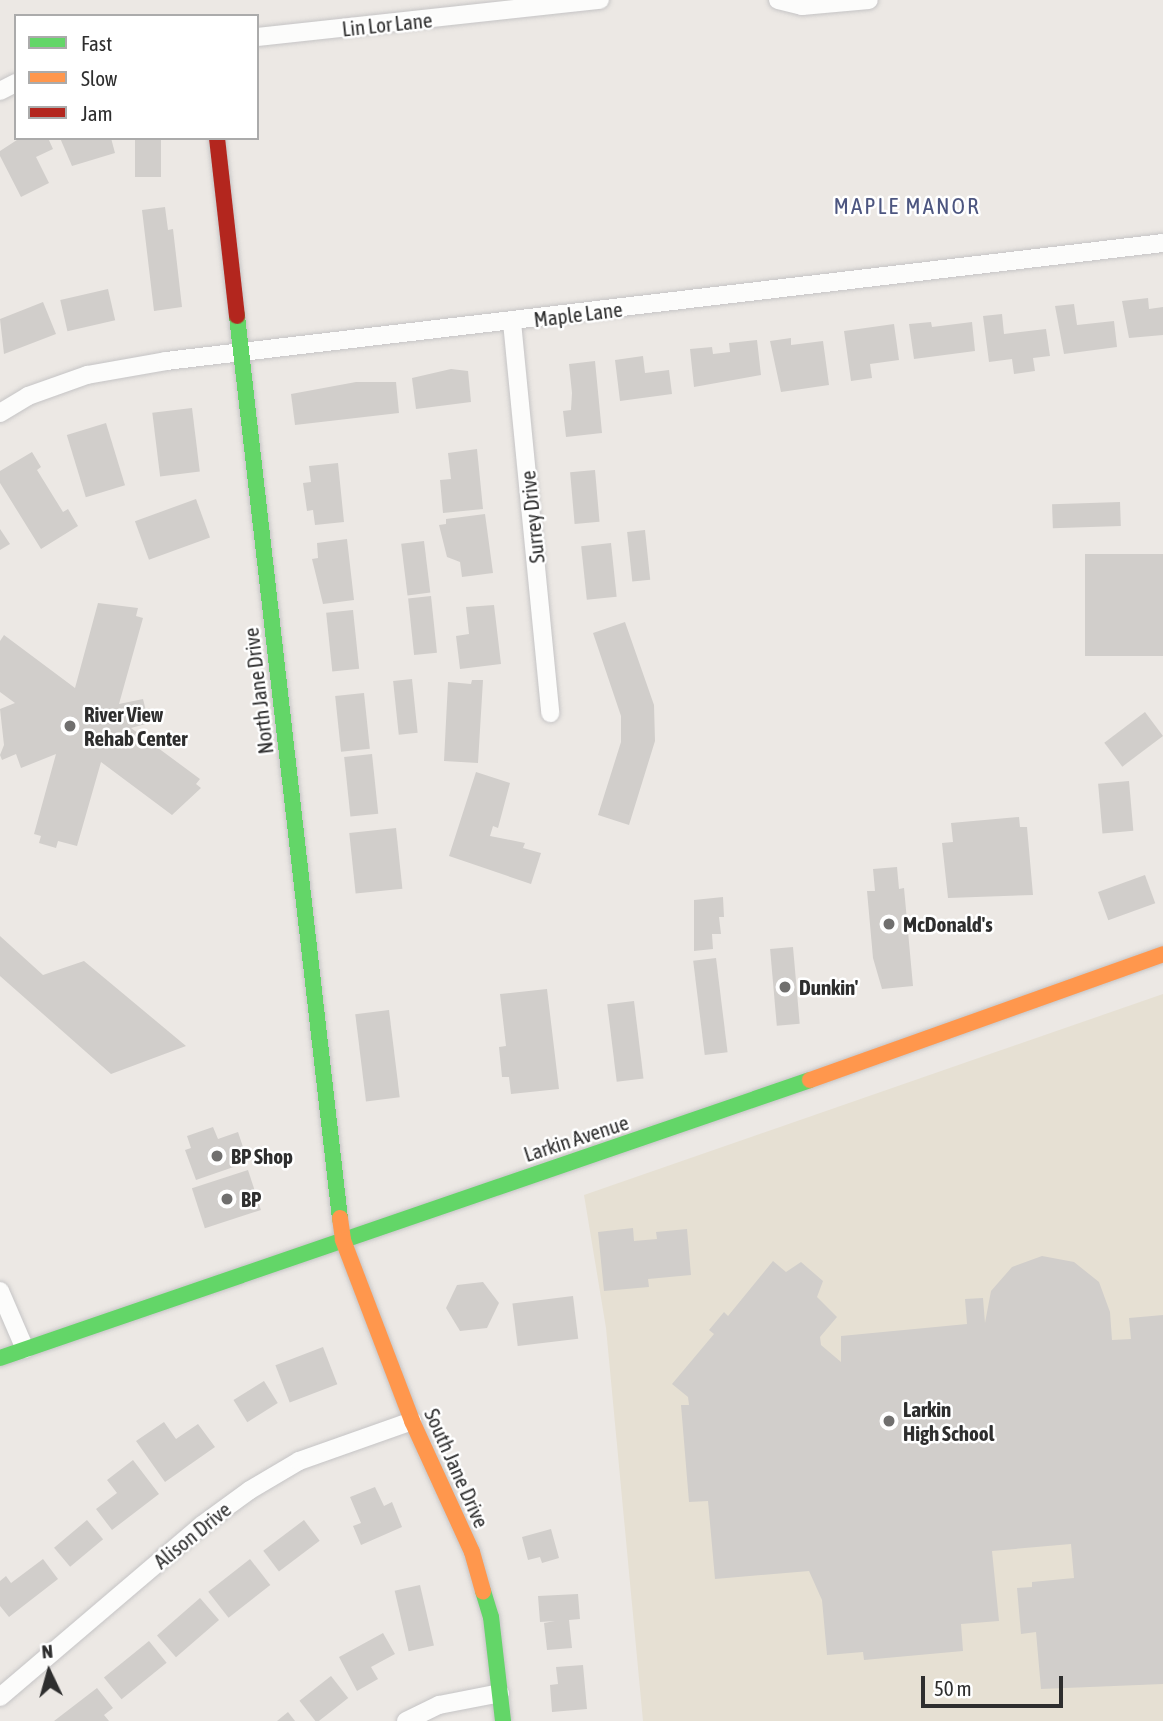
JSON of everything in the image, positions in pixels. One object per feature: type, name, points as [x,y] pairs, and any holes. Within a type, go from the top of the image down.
[{"type":"street","name":"Lin Lor Lane","points":[[259,37],[600,0]]},
{"type":"street","points":[[778,0],[802,6],[869,0]]},
{"type":"street","name":"North Jane Drive","points":[[217,140],[343,1240]]},
{"type":"street","name":"Maple Lane","points":[[0,413],[28,396],[87,375],[166,361],[1163,243]]},
{"type":"street","name":"Surrey Drive","points":[[512,321],[550,713]]},
{"type":"street","name":"Larkin Avenue","points":[[0,1358],[681,1126],[1163,954]]},
{"type":"street","name":"South Jane Drive","points":[[343,1240],[412,1421],[457,1514],[485,1591],[503,1721]]},
{"type":"street","points":[[0,1292],[25,1349]]},
{"type":"street","name":"Alison Drive","points":[[0,1697],[202,1525],[250,1490],[299,1461],[412,1421]]},
{"type":"street","points":[[406,1721],[439,1705],[500,1693]]},
{"type":"shaded area","name":"Larkin High School","points":[[1163,994],[1163,1721],[643,1721],[606,1328],[584,1195]]},
{"type":"building","points":[[17,140],[49,140],[53,149],[36,157],[49,183],[21,197],[0,151]]},
{"type":"building","points":[[61,140],[112,140],[115,153],[72,166]]},
{"type":"building","points":[[135,140],[161,140],[161,177],[135,177]]},
{"type":"building","points":[[165,207],[168,230],[173,229],[182,307],[154,311],[142,210]]},
{"type":"building","points":[[108,289],[115,320],[67,331],[60,300]]},
{"type":"building","points":[[1148,298],[1149,309],[1163,307],[1163,335],[1129,338],[1122,301]]},
{"type":"building","points":[[43,302],[56,334],[4,354],[0,319]]},
{"type":"building","points":[[1074,304],[1077,325],[1114,321],[1117,347],[1064,354],[1055,306]]},
{"type":"building","points":[[1002,314],[1004,334],[1046,329],[1050,356],[1033,358],[1035,371],[1014,374],[1012,359],[989,362],[983,316]]},
{"type":"building","points":[[931,322],[932,327],[972,322],[975,351],[914,359],[909,324]]},
{"type":"building","points":[[894,324],[899,360],[870,364],[872,378],[851,381],[844,331]]},
{"type":"building","points":[[791,338],[791,345],[823,341],[829,385],[781,392],[770,341]]},
{"type":"building","points":[[757,340],[761,375],[694,387],[690,349],[712,347],[713,354],[730,352],[729,343]]},
{"type":"building","points":[[643,356],[645,373],[669,370],[672,394],[620,401],[615,360]]},
{"type":"building","points":[[595,361],[602,433],[566,437],[563,411],[571,410],[572,393],[569,364]]},
{"type":"building","points":[[451,369],[468,371],[471,402],[416,409],[412,378]]},
{"type":"building","points":[[356,382],[396,382],[399,413],[295,425],[291,394]]},
{"type":"building","points":[[192,408],[200,472],[160,476],[152,413]]},
{"type":"building","points":[[106,423],[125,485],[86,497],[67,435]]},
{"type":"building","points":[[477,449],[483,509],[443,513],[440,480],[451,479],[448,453]]},
{"type":"building","points":[[32,452],[41,467],[37,470],[63,512],[68,509],[78,526],[41,549],[0,483],[0,471]]},
{"type":"building","points":[[338,463],[344,522],[315,525],[313,510],[307,511],[303,483],[311,482],[309,466]]},
{"type":"building","points":[[595,470],[600,522],[575,524],[570,472]]},
{"type":"building","points":[[196,499],[210,538],[149,560],[135,521]]},
{"type":"building","points":[[1120,502],[1121,526],[1053,528],[1052,504]]},
{"type":"building","points":[[485,514],[493,573],[462,577],[460,562],[447,557],[439,525],[446,524],[446,519]]},
{"type":"building","points":[[0,529],[10,544],[0,550]]},
{"type":"building","points":[[645,530],[650,580],[632,582],[627,532]]},
{"type":"building","points":[[347,539],[354,600],[323,604],[312,559],[318,558],[317,543]]},
{"type":"building","points":[[424,541],[430,593],[408,595],[401,544]]},
{"type":"building","points":[[611,543],[617,597],[587,600],[581,546]]},
{"type":"building","points":[[1085,554],[1163,554],[1163,656],[1085,656]]},
{"type":"building","points":[[431,596],[437,653],[414,655],[408,598]]},
{"type":"building","name":"River View Rehab Center","points":[[98,603],[138,608],[136,616],[143,618],[119,704],[143,699],[149,723],[131,728],[200,779],[196,784],[201,788],[172,815],[101,762],[77,846],[58,841],[56,848],[39,843],[41,836],[34,834],[56,754],[21,768],[16,754],[2,760],[0,755],[4,745],[0,709],[15,703],[0,692],[0,641],[4,635],[75,688]]},
{"type":"building","points":[[494,605],[501,664],[460,669],[456,636],[469,634],[466,607]]},
{"type":"building","points":[[353,610],[359,669],[332,671],[326,613]]},
{"type":"building","points":[[625,622],[654,705],[655,741],[629,825],[598,815],[621,742],[621,716],[593,633]]},
{"type":"building","points":[[412,679],[418,733],[399,735],[393,681]]},
{"type":"building","points":[[472,680],[483,680],[478,763],[444,761],[448,682],[471,684]]},
{"type":"building","points":[[364,693],[370,749],[341,752],[335,696]]},
{"type":"building","points":[[1145,712],[1163,736],[1122,767],[1104,743]]},
{"type":"building","points":[[372,754],[378,814],[350,817],[344,757]]},
{"type":"building","points":[[476,772],[510,783],[498,828],[493,826],[490,836],[525,843],[523,848],[541,853],[531,884],[449,856]]},
{"type":"building","points":[[1129,781],[1133,831],[1102,834],[1098,784]]},
{"type":"building","points":[[1019,817],[1020,827],[1027,827],[1033,895],[948,898],[942,843],[953,842],[951,823]]},
{"type":"building","points":[[396,828],[402,889],[356,894],[349,833]]},
{"type":"building","name":"McDonald's","points":[[897,867],[899,889],[904,888],[913,986],[882,989],[873,958],[867,891],[875,891],[873,869]]},
{"type":"building","points":[[1145,875],[1155,903],[1108,920],[1098,892]]},
{"type":"building","points":[[723,897],[724,917],[719,917],[721,934],[712,934],[713,949],[694,951],[694,900]]},
{"type":"building","points":[[0,936],[43,975],[84,961],[186,1046],[111,1074],[0,976]]},
{"type":"building","name":"Dunkin'","points":[[793,947],[800,1024],[777,1026],[770,949]]},
{"type":"building","points":[[716,958],[728,1052],[705,1055],[693,961]]},
{"type":"building","points":[[547,989],[559,1089],[511,1094],[509,1077],[502,1077],[499,1047],[506,1046],[500,994]]},
{"type":"building","points":[[634,1001],[644,1078],[617,1082],[607,1004]]},
{"type":"building","points":[[389,1010],[400,1097],[366,1101],[355,1014]]},
{"type":"building","name":"BP Shop","points":[[213,1127],[218,1139],[238,1132],[248,1162],[196,1180],[185,1150],[191,1148],[187,1136]]},
{"type":"building","name":"BP","points":[[248,1170],[261,1210],[205,1228],[192,1188]]},
{"type":"building","points":[[633,1228],[634,1241],[657,1239],[656,1232],[687,1229],[691,1275],[648,1279],[649,1287],[604,1291],[598,1232]]},
{"type":"building","name":"Larkin High School","points":[[1042,1256],[1074,1262],[1099,1282],[1110,1312],[1112,1340],[1131,1339],[1129,1318],[1163,1315],[1163,1684],[1041,1689],[1036,1632],[1021,1634],[1017,1588],[1032,1587],[1032,1582],[1074,1578],[1071,1544],[992,1551],[999,1621],[961,1624],[963,1651],[864,1660],[863,1652],[827,1655],[822,1600],[809,1571],[715,1579],[708,1501],[689,1502],[681,1405],[689,1405],[688,1397],[672,1384],[714,1334],[709,1330],[724,1312],[728,1316],[773,1261],[786,1272],[801,1262],[823,1281],[817,1297],[837,1317],[820,1337],[821,1345],[841,1362],[841,1336],[967,1324],[965,1299],[983,1298],[985,1323],[991,1291],[1012,1267]]},
{"type":"building","points":[[483,1282],[499,1303],[487,1328],[460,1331],[446,1308],[457,1285]]},
{"type":"building","points":[[573,1296],[578,1339],[518,1346],[512,1303]]},
{"type":"building","points":[[323,1347],[337,1384],[290,1403],[275,1365]]},
{"type":"building","points":[[264,1381],[278,1403],[247,1422],[233,1400]]},
{"type":"building","points":[[164,1422],[176,1439],[198,1424],[215,1447],[165,1482],[136,1441]]},
{"type":"building","points":[[133,1460],[159,1494],[112,1530],[96,1509],[117,1493],[107,1480]]},
{"type":"building","points":[[375,1487],[384,1506],[392,1502],[402,1527],[361,1545],[353,1526],[361,1523],[350,1497]]},
{"type":"building","points":[[87,1520],[103,1539],[70,1567],[54,1548]]},
{"type":"building","points":[[304,1520],[320,1541],[279,1571],[263,1551]]},
{"type":"building","points":[[551,1529],[559,1558],[542,1563],[540,1557],[528,1560],[522,1537]]},
{"type":"building","points":[[43,1559],[58,1579],[9,1617],[0,1606],[0,1581],[6,1576],[11,1583]]},
{"type":"building","points":[[250,1559],[270,1585],[229,1618],[208,1592]]},
{"type":"building","points":[[420,1585],[434,1645],[409,1651],[395,1591]]},
{"type":"building","points":[[578,1594],[580,1619],[569,1620],[572,1648],[547,1650],[544,1623],[555,1621],[540,1622],[538,1596]]},
{"type":"building","points":[[200,1598],[219,1620],[176,1657],[157,1635]]},
{"type":"building","points":[[383,1633],[395,1654],[371,1667],[378,1679],[357,1691],[339,1657]]},
{"type":"building","points":[[149,1641],[167,1663],[122,1699],[104,1678]]},
{"type":"building","points":[[583,1665],[587,1709],[552,1712],[550,1685],[558,1684],[556,1667]]},
{"type":"building","points":[[331,1676],[348,1698],[319,1721],[315,1721],[299,1701]]},
{"type":"building","points":[[97,1688],[113,1708],[104,1715],[109,1721],[54,1721]]},
{"type":"building","points":[[288,1712],[295,1721],[277,1721]]},
{"type":"traffic: fast","points":[[237,316],[340,1218]]},
{"type":"traffic: fast","points":[[0,1358],[810,1080]]},
{"type":"traffic: fast","points":[[483,1591],[491,1617],[503,1721]]},
{"type":"traffic: slow","points":[[810,1080],[1163,954]]},
{"type":"traffic: slow","points":[[340,1218],[343,1240],[412,1421],[472,1552],[483,1591]]},
{"type":"traffic: jam","points":[[217,140],[237,316]]},
{"type":"place","name":"River View Rehab Center","points":[[70,726]]},
{"type":"place","name":"McDonald's","points":[[889,924]]},
{"type":"place","name":"Dunkin'","points":[[785,987]]},
{"type":"place","name":"BP Shop","points":[[217,1156]]},
{"type":"place","name":"BP","points":[[227,1199]]},
{"type":"place","name":"Larkin High School","points":[[889,1421]]},
{"type":"district","name":"MAPLE MANOR","points":[[907,206]]}]
